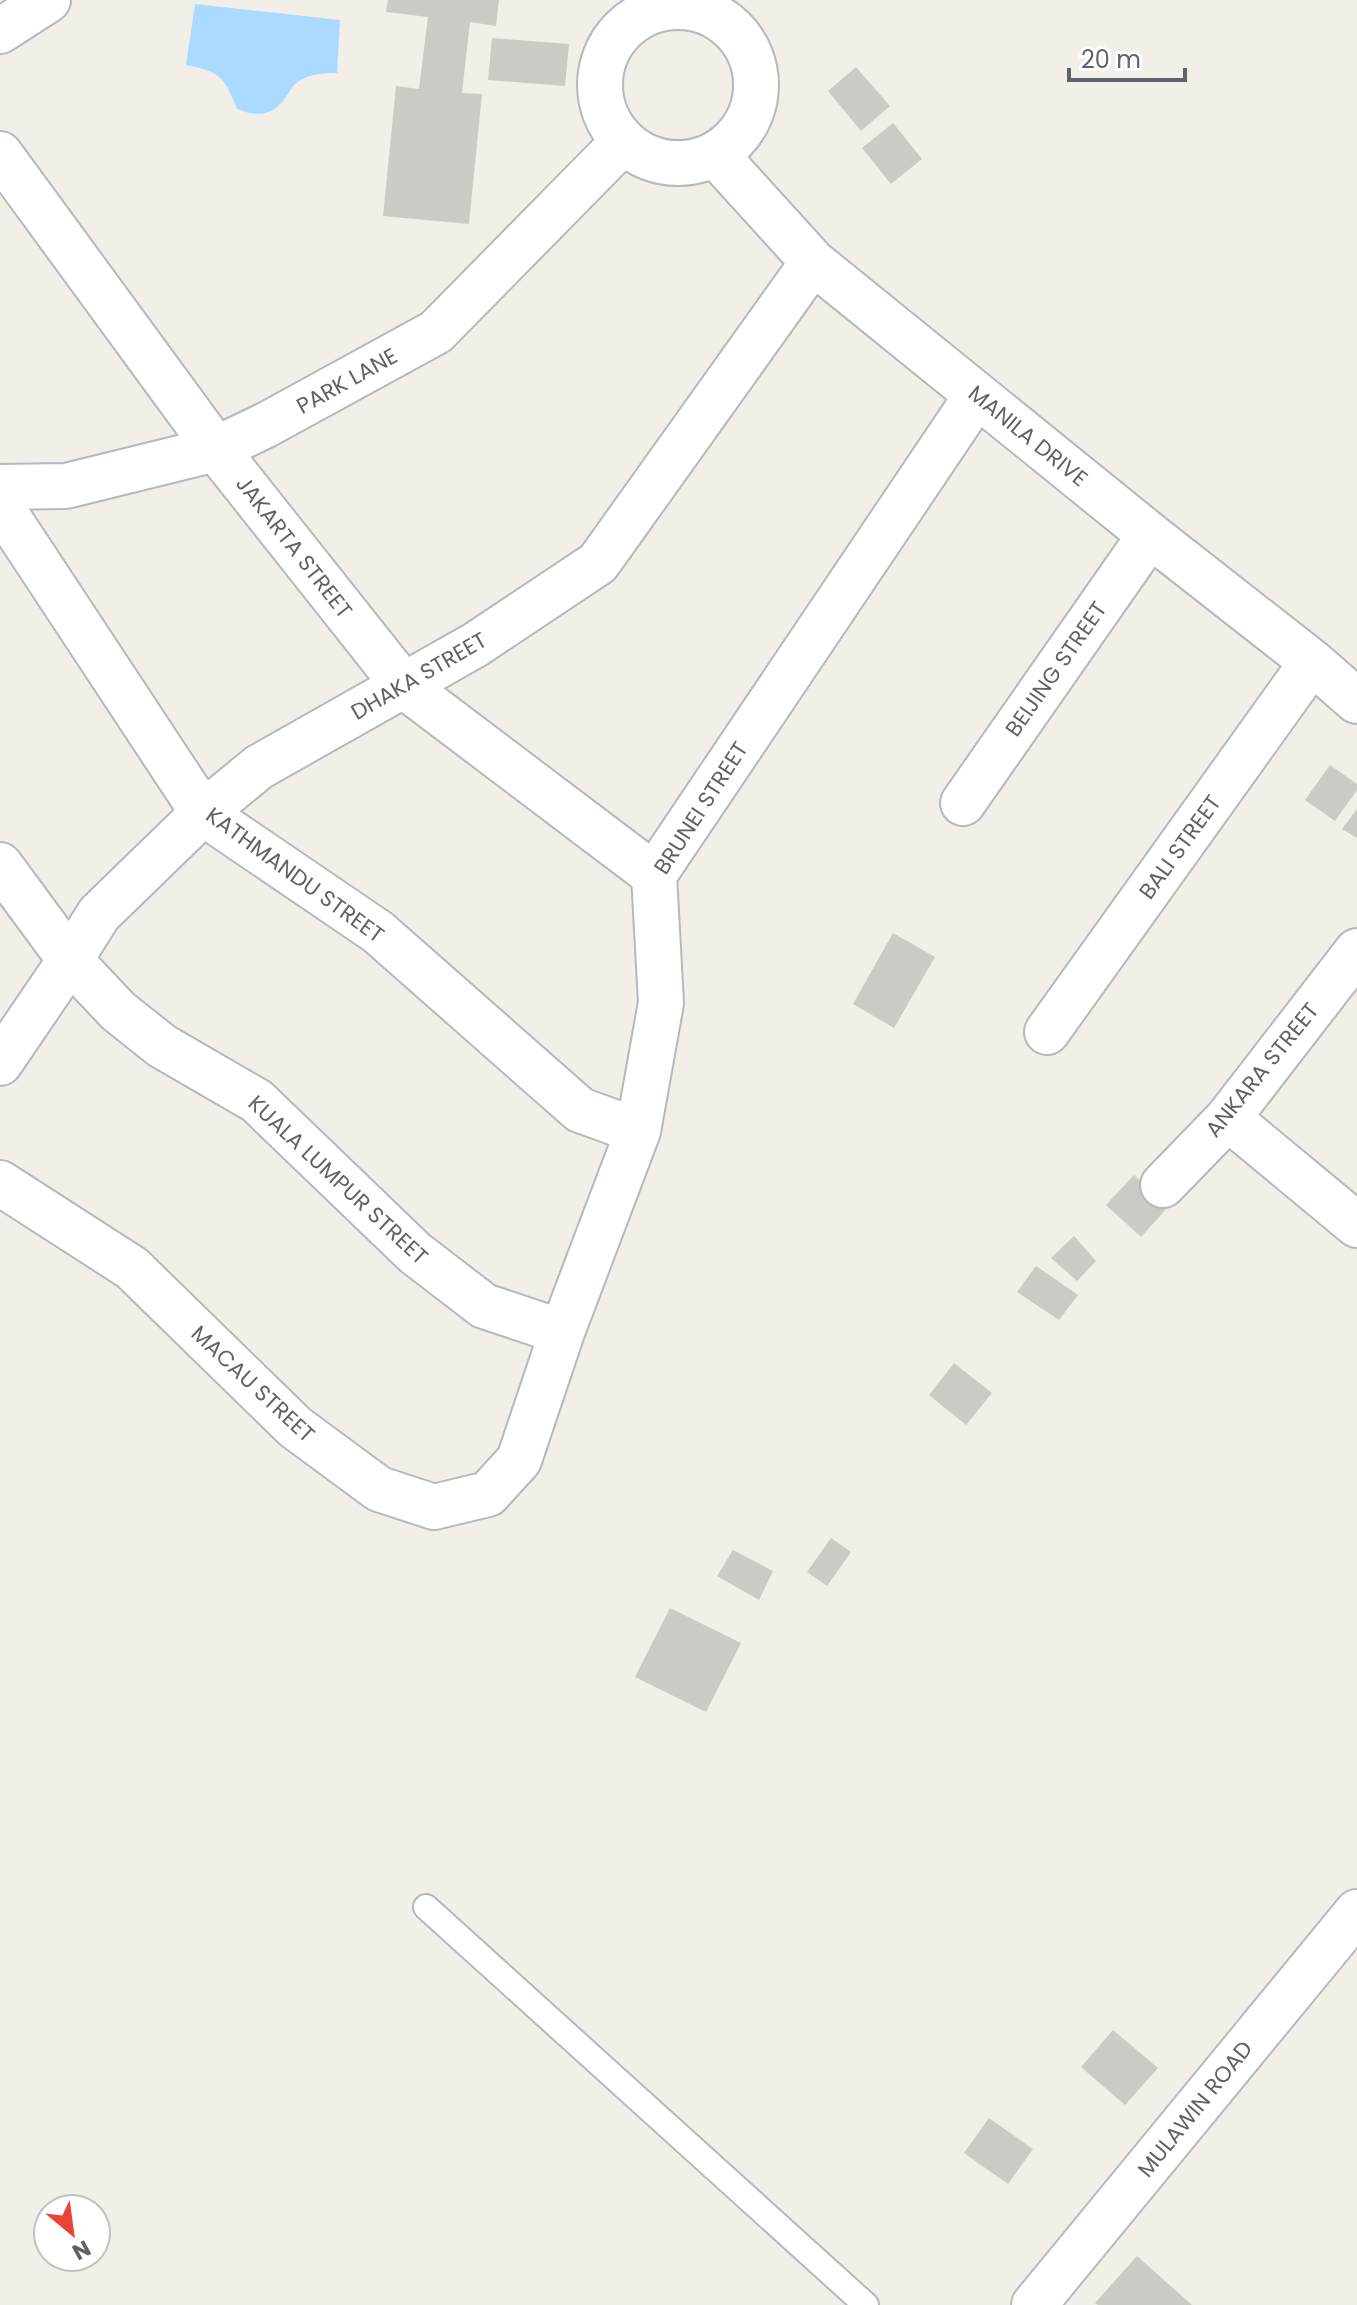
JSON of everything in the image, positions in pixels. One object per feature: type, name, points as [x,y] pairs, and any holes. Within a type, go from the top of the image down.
[{"type":"street","points":[[0,31],[48,0]]},
{"type":"street","points":[[687,7],[711,13],[732,27],[747,46],[755,70],[753,107],[735,139],[715,154],[692,162],[667,163],[643,156],[623,142],[609,123],[600,100],[600,75],[606,52],[633,8],[687,7]]},
{"type":"street","name":"PARK LANE","points":[[0,487],[66,486],[216,449],[436,332],[623,142]]},
{"type":"street","name":"JAKARTA STREET","points":[[0,154],[216,449],[404,686],[654,875]]},
{"type":"street","name":"MANILA DRIVE","points":[[715,154],[813,262],[1357,701]]},
{"type":"street","name":"DHAKA STREET","points":[[0,1063],[99,914],[203,813],[259,767],[475,645],[598,563],[813,262]]},
{"type":"street","name":"BRUNEI STREET","points":[[519,1460],[562,1332],[638,1131],[661,1003],[654,875],[977,395]]},
{"type":"street","name":"KATHMANDU STREET","points":[[0,505],[203,813],[378,932],[580,1110],[638,1131]]},
{"type":"street","name":"BEIJING STREET","points":[[963,803],[1150,535]]},
{"type":"street","name":"BALI STREET","points":[[1047,1032],[1312,662]]},
{"type":"street","name":"KUALA LUMPUR STREET","points":[[0,865],[70,960],[118,1011],[162,1046],[257,1101],[415,1253],[484,1306],[562,1332]]},
{"type":"street","name":"ANKARA STREET","points":[[1163,1185],[1228,1118],[1357,951]]},
{"type":"street","points":[[1228,1118],[1357,1225]]},
{"type":"street","name":"MACAU STREET","points":[[0,1183],[132,1268],[295,1427],[379,1489],[434,1507],[488,1494],[519,1460]]},
{"type":"street","name":"MULAWIN ROAD","points":[[1034,2305],[1357,1912]]},
{"type":"lane","points":[[426,1907],[866,2305]]},
{"type":"water","points":[[195,4],[340,20],[337,73],[304,78],[273,110],[256,114],[237,109],[219,77],[186,65]]},
{"type":"building","points":[[388,0],[499,0],[496,26],[470,22],[462,93],[482,94],[469,224],[383,216],[396,86],[419,89],[428,17],[386,12]]},
{"type":"building","points":[[492,38],[569,44],[565,86],[488,80]]},
{"type":"building","points":[[856,67],[890,106],[861,131],[828,91]]},
{"type":"building","points":[[893,123],[922,159],[891,184],[862,148]]},
{"type":"building","points":[[1330,765],[1357,784],[1357,790],[1335,821],[1305,800]]},
{"type":"building","points":[[1357,809],[1357,838],[1342,829]]},
{"type":"building","points":[[893,933],[935,957],[894,1028],[853,1004]]},
{"type":"building","points":[[1134,1175],[1169,1206],[1141,1237],[1106,1205]]},
{"type":"building","points":[[1074,1236],[1096,1261],[1077,1281],[1051,1258]]},
{"type":"building","points":[[1036,1266],[1078,1295],[1059,1320],[1017,1292]]},
{"type":"building","points":[[954,1363],[992,1393],[966,1425],[929,1395]]},
{"type":"building","points":[[831,1538],[851,1552],[827,1586],[807,1572]]},
{"type":"building","points":[[733,1550],[773,1571],[759,1600],[717,1576]]},
{"type":"building","points":[[670,1608],[741,1643],[706,1712],[635,1677]]},
{"type":"building","points":[[1113,2030],[1158,2068],[1125,2105],[1081,2067]]},
{"type":"building","points":[[989,2118],[1033,2149],[1008,2184],[964,2153]]},
{"type":"building","points":[[1137,2256],[1192,2305],[1095,2303]]}]
